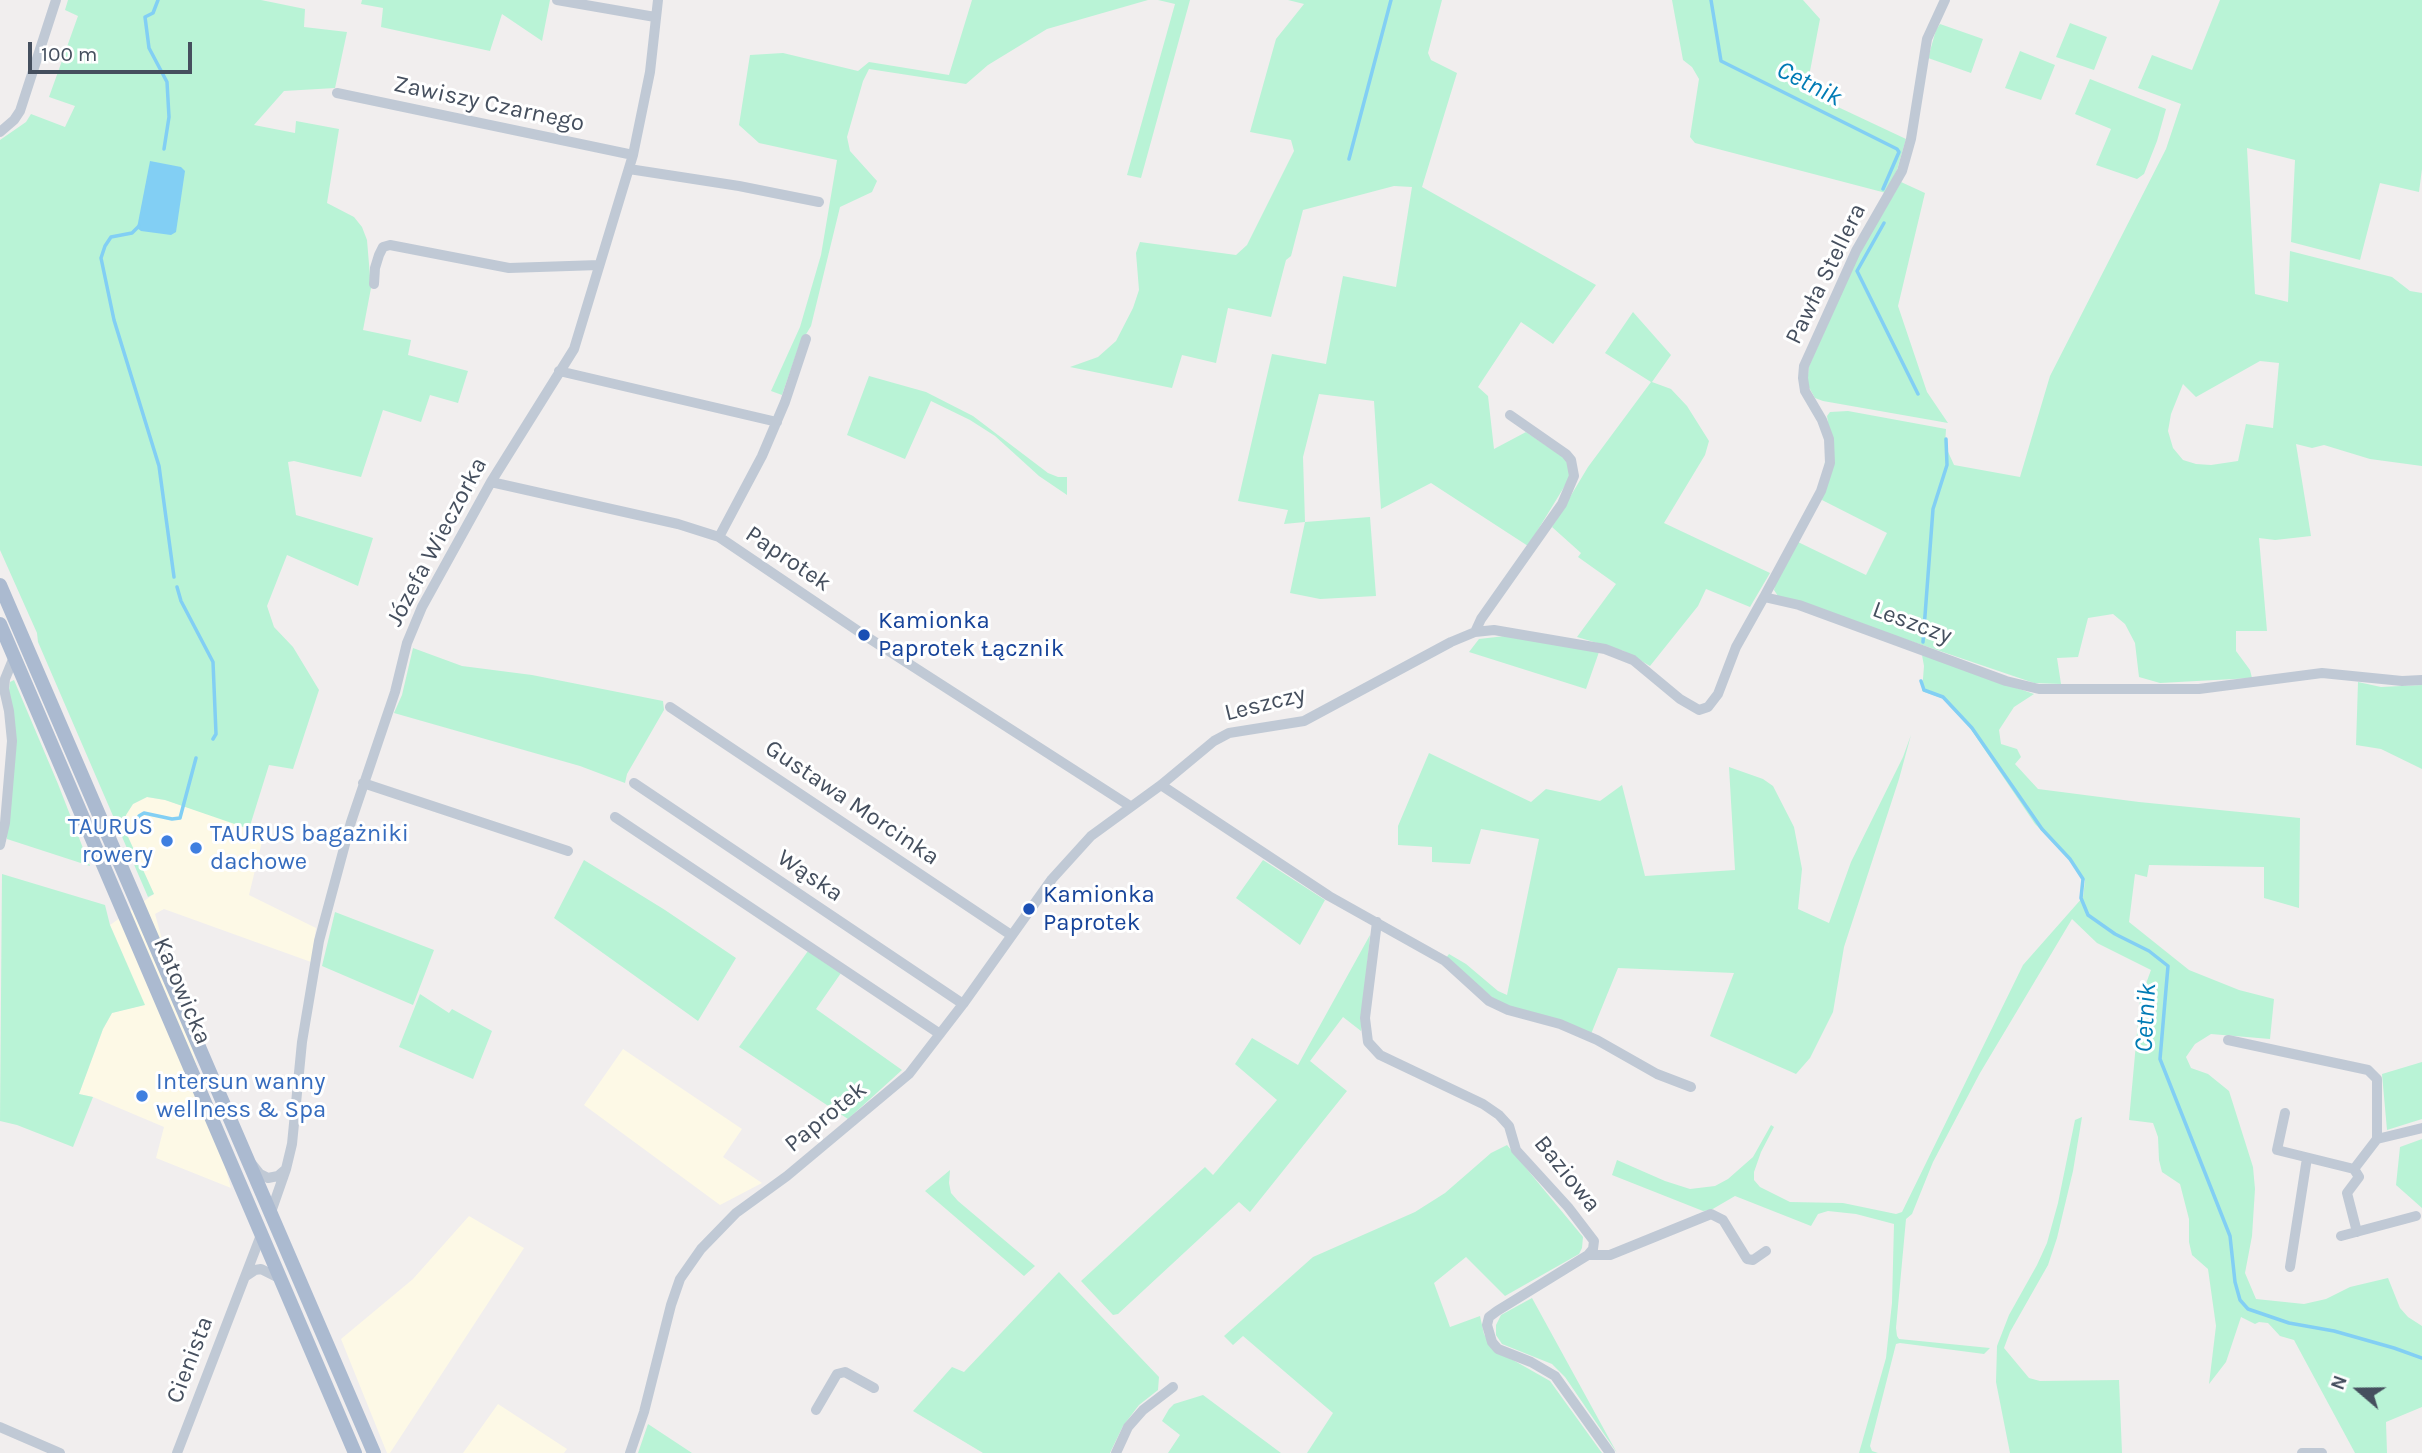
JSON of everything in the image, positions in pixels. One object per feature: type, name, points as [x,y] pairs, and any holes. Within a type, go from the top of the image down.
[{"type":"main road","name":"Katowicka","points":[[0,585],[374,1453]]},
{"type":"main road","name":"Katowicka","points":[[0,624],[355,1453]]},
{"type":"street","points":[[0,132],[8,127],[20,111],[56,0]]},
{"type":"street","points":[[557,0],[655,17]]},
{"type":"street","name":"Józefa Wieczorka","points":[[271,1212],[292,1144],[302,1042],[319,941],[363,783],[422,607],[491,482],[573,349],[633,155],[650,72],[658,0]]},
{"type":"street","name":"Pawła Stellera","points":[[1764,597],[1821,491],[1830,463],[1829,439],[1822,420],[1805,391],[1802,378],[1804,366],[1856,251],[1902,170],[1911,139],[1927,39],[1945,0]]},
{"type":"street","name":"Zawiszy Czarnego","points":[[337,93],[633,155]]},
{"type":"street","points":[[629,169],[819,202]]},
{"type":"street","points":[[374,284],[379,255],[383,247],[390,245],[509,268],[599,265]]},
{"type":"street","name":"Paprotek","points":[[806,339],[762,456],[719,537],[864,635],[1129,806]]},
{"type":"street","points":[[559,371],[776,422]]},
{"type":"street","points":[[1475,632],[1481,619],[1562,504],[1574,477],[1572,460],[1566,454],[1510,415]]},
{"type":"street","points":[[491,482],[678,524],[719,537]]},
{"type":"street","name":"Leszczy","points":[[1214,741],[1229,733],[1304,722],[1451,642],[1475,632],[1510,631],[1605,649],[1633,660],[1680,699],[1699,710],[1708,707],[1718,694],[1736,646],[1764,597],[1799,605],[2006,681],[2039,689],[2199,689],[2322,673],[2402,681],[2422,680]]},
{"type":"street","points":[[0,845],[5,823],[12,741],[4,689],[14,657]]},
{"type":"street","name":"Gustawa Morcinka","points":[[670,707],[1012,935]]},
{"type":"street","name":"Paprotek","points":[[630,1453],[644,1412],[680,1279],[701,1249],[736,1213],[787,1176],[909,1074],[1072,855],[1091,836],[1214,741]]},
{"type":"street","points":[[363,783],[568,851]]},
{"type":"street","name":"Wąska","points":[[634,783],[963,1004]]},
{"type":"street","points":[[1160,785],[1329,896],[1445,961],[1480,995],[1497,1006],[1560,1024],[1597,1040],[1657,1074],[1691,1087]]},
{"type":"street","points":[[615,817],[940,1034]]},
{"type":"street","name":"Baziowa","points":[[1377,922],[1365,1018],[1368,1042],[1380,1055],[1483,1104],[1499,1115],[1509,1126],[1516,1150],[1568,1207],[1594,1241],[1593,1249],[1588,1255]]},
{"type":"street","points":[[2228,1040],[2368,1070],[2377,1079],[2377,1139],[2354,1169]]},
{"type":"street","points":[[2285,1113],[2277,1150],[2354,1169],[2359,1177],[2347,1193],[2357,1232]]},
{"type":"street","points":[[2377,1139],[2422,1128]]},
{"type":"street","points":[[2290,1267],[2307,1158]]},
{"type":"street","points":[[248,1160],[260,1174],[268,1178],[278,1176],[286,1169]]},
{"type":"street","points":[[1610,1453],[1555,1376],[1531,1362],[1498,1349],[1489,1334],[1489,1317],[1588,1255],[1610,1255],[1711,1214],[1723,1220],[1747,1259],[1753,1260],[1766,1251]]},
{"type":"street","points":[[2341,1236],[2416,1216]]},
{"type":"street","name":"Cienista","points":[[177,1453],[261,1235]]},
{"type":"street","points":[[242,1281],[250,1272],[261,1269],[281,1280]]},
{"type":"street","points":[[816,1410],[837,1374],[845,1372],[874,1388]]},
{"type":"street","points":[[1116,1453],[1128,1427],[1143,1410],[1173,1387]]},
{"type":"street","points":[[0,1427],[60,1453]]},
{"type":"street","points":[[2302,1453],[2322,1453]]},
{"type":"shaded area","points":[[147,797],[165,800],[264,833],[249,895],[316,928],[311,962],[164,909],[155,914],[231,1188],[156,1158],[164,1127],[93,1097],[79,1094],[103,1029],[112,1013],[144,1005],[110,925],[154,894],[124,828],[126,815],[133,804]]},
{"type":"shaded area","points":[[623,1049],[742,1129],[723,1157],[762,1183],[720,1205],[584,1105]]},
{"type":"shaded area","points":[[469,1216],[524,1248],[390,1453],[387,1453],[341,1339],[413,1279]]},
{"type":"shaded area","points":[[498,1404],[567,1449],[564,1453],[463,1453]]},
{"type":"green space","points":[[68,0],[261,0],[305,9],[304,27],[347,32],[335,88],[284,91],[254,125],[295,133],[296,121],[339,129],[327,203],[354,217],[367,240],[371,288],[363,330],[411,340],[408,355],[468,371],[458,403],[430,395],[421,422],[383,410],[361,477],[294,461],[288,462],[296,515],[373,538],[358,586],[287,555],[267,606],[274,627],[293,647],[319,690],[293,769],[269,765],[249,829],[165,800],[147,797],[133,804],[126,815],[124,828],[154,894],[148,897],[0,550],[0,140],[26,122],[31,114],[65,127],[75,106],[49,97],[78,16],[65,10]]},
{"type":"green space","points":[[362,0],[550,0],[542,41],[502,14],[490,51],[381,27],[383,8],[361,4]]},
{"type":"green space","points":[[972,0],[1148,0],[1047,29],[988,65],[966,84],[869,69],[847,137],[850,151],[877,181],[872,192],[840,207],[811,326],[799,346],[782,395],[771,391],[800,327],[821,255],[837,160],[759,143],[739,125],[750,55],[783,53],[858,71],[869,62],[949,75]]},
{"type":"green space","points":[[1158,0],[1190,0],[1141,178],[1127,175],[1175,4]]},
{"type":"green space","points":[[1288,0],[1442,0],[1428,53],[1431,60],[1457,73],[1422,187],[1596,285],[1553,344],[1521,322],[1478,387],[1488,396],[1494,449],[1526,432],[1563,457],[1570,465],[1569,479],[1528,546],[1431,483],[1381,509],[1374,401],[1319,394],[1303,457],[1305,522],[1284,524],[1288,510],[1238,501],[1272,354],[1326,364],[1343,276],[1396,287],[1412,187],[1394,186],[1303,210],[1271,317],[1228,308],[1216,363],[1182,355],[1172,388],[1070,367],[1098,357],[1116,341],[1139,290],[1136,253],[1140,242],[1236,255],[1247,245],[1294,151],[1291,140],[1250,132],[1276,39],[1304,4]]},
{"type":"green space","points":[[1672,0],[1803,0],[1820,19],[1806,92],[1906,139],[1897,170],[1886,193],[1695,143],[1690,137],[1699,79],[1692,67],[1683,60]]},
{"type":"green space","points":[[2220,0],[2422,0],[2422,169],[2419,192],[2380,183],[2360,260],[2291,242],[2295,160],[2247,148],[2255,294],[2288,302],[2290,251],[2392,277],[2410,291],[2422,293],[2422,466],[2370,459],[2324,445],[2312,448],[2296,444],[2311,536],[2275,540],[2259,538],[2267,631],[2236,631],[2236,651],[2250,670],[2252,678],[2160,683],[2139,677],[2135,643],[2125,624],[2113,614],[2088,618],[2078,657],[2057,658],[2061,684],[2034,683],[1778,596],[1774,590],[1776,582],[1798,542],[1866,575],[1887,533],[1822,500],[1827,416],[1830,412],[1848,411],[1946,429],[1945,445],[1954,465],[2020,477],[2050,376],[2166,149],[2181,104],[2138,88],[2152,55],[2192,70]],"holes":[[[2260,361],[2279,363],[2273,428],[2246,424],[2238,461],[2211,465],[2183,460],[2173,448],[2168,431],[2171,414],[2183,384],[2196,397]]]},
{"type":"green space","points":[[2070,23],[2107,37],[2094,70],[2056,57]]},
{"type":"green space","points":[[1940,24],[1983,39],[1971,73],[1928,58]]},
{"type":"green space","points":[[2020,51],[2055,65],[2041,100],[2005,88]]},
{"type":"green space","points":[[2090,79],[2166,109],[2144,174],[2137,179],[2096,165],[2111,129],[2075,114]]},
{"type":"green space","points":[[1901,182],[1925,193],[1898,306],[1927,392],[1948,423],[1823,401],[1815,398],[1807,384],[1809,366],[1860,252]]},
{"type":"green space","points":[[1633,312],[1671,355],[1652,382],[1671,389],[1687,406],[1709,441],[1705,455],[1664,523],[1770,573],[1750,607],[1706,589],[1698,606],[1650,666],[1624,651],[1577,637],[1616,584],[1578,557],[1581,553],[1552,527],[1588,467],[1651,382],[1605,353]]},
{"type":"green space","points":[[869,376],[926,392],[973,416],[1048,473],[1067,477],[1067,495],[1039,476],[995,436],[931,401],[905,459],[847,435]]},
{"type":"green space","points":[[1370,517],[1376,596],[1320,599],[1290,593],[1305,522]]},
{"type":"green space","points":[[1505,636],[1599,652],[1586,689],[1469,652],[1479,639]]},
{"type":"green space","points":[[413,648],[462,666],[532,675],[663,701],[664,710],[627,774],[625,783],[580,766],[394,713],[402,695]]},
{"type":"green space","points":[[1922,655],[2034,694],[2014,707],[1999,730],[2001,744],[2017,749],[2021,757],[2015,764],[2038,789],[2300,818],[2299,908],[2264,898],[2264,867],[2149,865],[2147,877],[2135,874],[2129,922],[2189,970],[2239,990],[2274,999],[2270,1039],[2211,1034],[2195,1044],[2186,1057],[2191,1068],[2208,1074],[2229,1091],[2253,1167],[2255,1189],[2252,1236],[2245,1273],[2256,1299],[2304,1304],[2326,1299],[2350,1287],[2388,1278],[2400,1308],[2422,1326],[2422,1407],[2386,1422],[2387,1453],[2355,1453],[2294,1340],[2280,1336],[2268,1323],[2255,1324],[2241,1317],[2226,1362],[2209,1384],[2216,1326],[2208,1269],[2192,1255],[2189,1219],[2180,1184],[2162,1172],[2158,1137],[2153,1123],[2129,1120],[2140,1000],[2151,970],[2097,943],[2072,919],[1980,1073],[1933,1162],[1912,1214],[1906,1219],[1897,1336],[1899,1339],[1990,1348],[1984,1354],[1896,1344],[1870,1446],[1872,1451],[1878,1453],[1859,1453],[1886,1358],[1892,1303],[1894,1224],[1856,1214],[1828,1211],[1818,1214],[1811,1226],[1735,1196],[1711,1210],[1703,1211],[1612,1175],[1617,1160],[1690,1189],[1715,1186],[1728,1179],[1753,1157],[1771,1125],[1774,1127],[1754,1172],[1754,1180],[1760,1187],[1790,1202],[1843,1203],[1896,1214],[1902,1212],[2023,965],[2083,897],[2085,881],[2067,856],[2035,824],[1966,722],[1944,699],[1922,691]]},
{"type":"green space","points":[[14,680],[90,866],[7,839],[9,690],[10,682]]},
{"type":"green space","points":[[2358,682],[2381,687],[2422,685],[2422,769],[2381,749],[2356,745]]},
{"type":"green space","points":[[1911,735],[1844,947],[1833,1012],[1810,1058],[1796,1074],[1710,1036],[1734,973],[1618,968],[1591,1034],[1501,1005],[1446,958],[1449,954],[1466,964],[1498,991],[1507,995],[1539,839],[1481,829],[1470,864],[1432,862],[1432,847],[1398,845],[1398,826],[1429,753],[1531,802],[1546,789],[1600,801],[1622,785],[1645,876],[1735,870],[1729,767],[1763,779],[1773,786],[1794,827],[1802,869],[1798,909],[1829,923],[1851,862],[1903,757]]},
{"type":"green space","points":[[584,860],[736,958],[698,1021],[554,918]]},
{"type":"green space","points":[[1263,860],[1325,900],[1300,945],[1236,898]]},
{"type":"green space","points":[[2,874],[105,905],[110,925],[145,1005],[112,1013],[103,1029],[79,1094],[93,1097],[73,1147],[0,1121]]},
{"type":"green space","points":[[335,912],[434,950],[413,1005],[322,966]]},
{"type":"green space","points":[[1370,935],[1361,1031],[1343,1017],[1310,1061],[1347,1091],[1250,1212],[1239,1202],[1118,1314],[1113,1315],[1081,1281],[1205,1167],[1213,1175],[1277,1100],[1235,1064],[1252,1038],[1298,1065]]},
{"type":"green space","points":[[808,951],[841,973],[816,1009],[902,1070],[848,1119],[739,1047]]},
{"type":"green space","points":[[420,994],[449,1013],[452,1009],[492,1031],[473,1079],[399,1047]]},
{"type":"green space","points":[[2422,1062],[2422,1119],[2387,1130],[2382,1074]]},
{"type":"green space","points":[[2082,1117],[2073,1171],[2048,1265],[2010,1332],[2004,1348],[2029,1378],[2040,1381],[2119,1380],[2122,1453],[2010,1453],[1996,1382],[1997,1346],[2009,1315],[2047,1243],[2075,1120]]},
{"type":"green space","points":[[2422,1139],[2422,1208],[2396,1185],[2400,1147]]},
{"type":"green space","points":[[1507,1145],[1583,1237],[1579,1254],[1505,1296],[1466,1257],[1434,1283],[1450,1327],[1480,1316],[1489,1343],[1550,1381],[1602,1453],[1307,1453],[1333,1413],[1243,1336],[1233,1345],[1224,1336],[1313,1257],[1415,1212],[1445,1193],[1491,1153]]},
{"type":"green space","points":[[950,1170],[951,1193],[958,1201],[1035,1266],[1024,1276],[925,1191]]},
{"type":"green space","points":[[1059,1272],[1159,1377],[1158,1390],[1139,1405],[1123,1426],[1110,1453],[983,1453],[913,1411],[952,1367],[964,1372]]},
{"type":"green space","points":[[1532,1298],[1617,1453],[1565,1377],[1552,1364],[1502,1344],[1496,1335],[1496,1325],[1501,1315]]},
{"type":"green space","points":[[1203,1395],[1281,1453],[1168,1453],[1180,1435],[1162,1421],[1169,1409],[1174,1404]]},
{"type":"green space","points":[[648,1424],[692,1453],[638,1453]]},
{"type":"water","points":[[150,161],[181,167],[185,171],[176,232],[171,235],[141,231],[137,228]]},
{"type":"waterway","points":[[158,0],[153,13],[145,17],[149,48],[167,82],[169,117],[164,149]]},
{"type":"waterway","points":[[1349,159],[1391,0]]},
{"type":"waterway","name":"Cetnik","points":[[1711,0],[1721,61],[1897,149],[1899,152],[1883,189]]},
{"type":"waterway","name":"Cetnik","points":[[1884,223],[1857,271],[1918,394]]},
{"type":"waterway","points":[[139,226],[132,233],[111,237],[101,258],[114,320],[159,466],[174,577]]},
{"type":"waterway","name":"Cetnik","points":[[1923,642],[1933,509],[1947,465],[1946,439]]},
{"type":"waterway","points":[[177,587],[181,601],[213,662],[216,734],[213,739]]},
{"type":"waterway","name":"Cetnik","points":[[1921,681],[1924,690],[1943,697],[1972,728],[2042,829],[2070,859],[2083,879],[2081,898],[2088,915],[2115,934],[2149,951],[2168,966],[2160,1059],[2230,1236],[2235,1282],[2240,1300],[2248,1309],[2289,1323],[2334,1331],[2422,1358]]},
{"type":"waterway","points":[[141,827],[139,816],[144,813],[180,818],[196,758]]},
{"type":"place","name":"Kamionka Paprotek Łącznik","points":[[864,635]]},
{"type":"place","name":"TAURUS rowery","points":[[167,841]]},
{"type":"place","name":"TAURUS bagażniki dachowe","points":[[196,848]]},
{"type":"place","name":"Kamionka Paprotek","points":[[1029,909]]},
{"type":"place","name":"Intersun wanny wellness & Spa","points":[[142,1096]]}]
